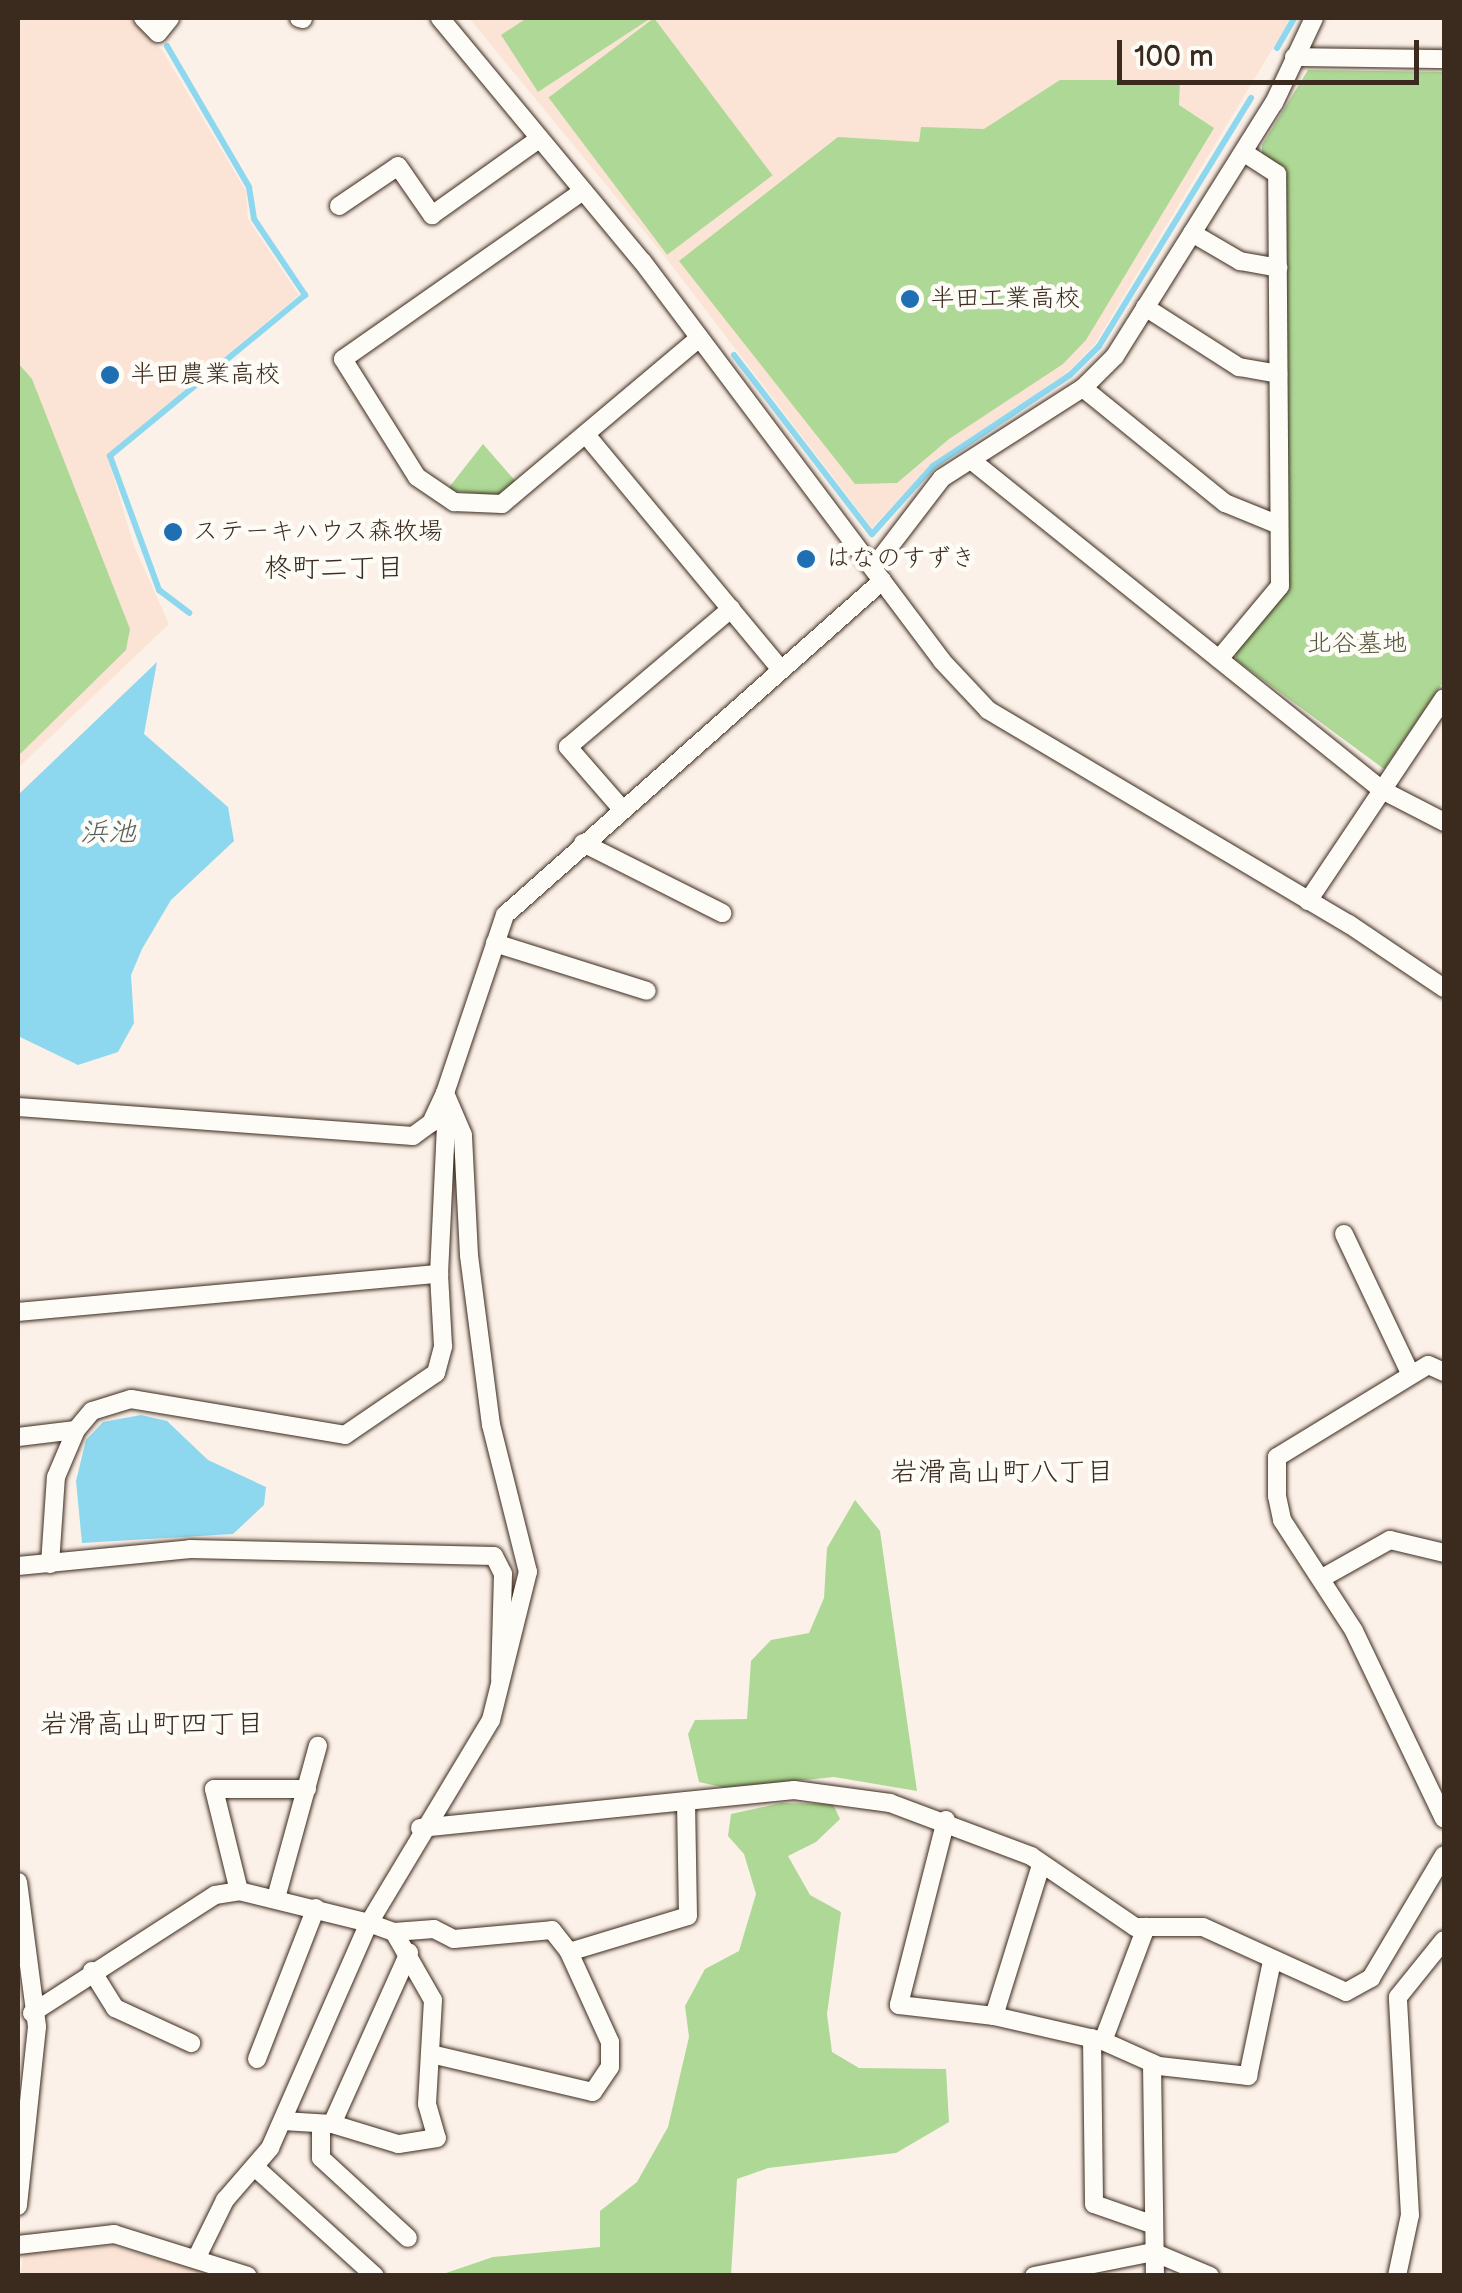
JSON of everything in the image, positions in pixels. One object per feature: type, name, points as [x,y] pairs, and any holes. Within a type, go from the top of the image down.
[{"type":"street","points":[[143,18],[158,34],[170,18]]},
{"type":"street","points":[[440,18],[583,191],[877,574],[988,710],[1308,901],[1444,988]]},
{"type":"street","points":[[18,1107],[404,1138],[431,1123],[446,1099],[495,943],[518,900],[782,670],[877,574],[942,478],[1082,388],[1115,356],[1243,152],[1314,18]]},
{"type":"street","points":[[1294,56],[1444,59]]},
{"type":"street","points":[[339,206],[398,166],[432,215],[539,140]]},
{"type":"street","points":[[1219,659],[1280,586],[1277,174],[1243,152]]},
{"type":"street","points":[[583,191],[343,359],[417,478],[454,502],[502,504],[699,338]]},
{"type":"street","points":[[1192,233],[1240,261],[1278,268]]},
{"type":"street","points":[[1145,307],[1239,367],[1278,374]]},
{"type":"street","points":[[1082,388],[1225,503],[1279,525]]},
{"type":"street","points":[[587,436],[782,670]]},
{"type":"street","points":[[970,460],[1382,790],[1444,822]]},
{"type":"street","points":[[621,808],[568,747],[730,609]]},
{"type":"street","points":[[1308,901],[1444,698]]},
{"type":"street","points":[[583,843],[722,914]]},
{"type":"street","points":[[495,943],[647,991]]},
{"type":"street","points":[[50,1564],[56,1477],[76,1430],[101,1406],[132,1400],[345,1435],[436,1373],[443,1346],[439,1274],[446,1099]]},
{"type":"street","points":[[198,2256],[224,2200],[257,2169],[283,2121],[369,1923],[420,1828],[501,1694],[528,1572],[490,1425],[469,1256],[463,1135],[446,1099]]},
{"type":"street","points":[[1344,1234],[1411,1375]]},
{"type":"street","points":[[18,1312],[439,1274]]},
{"type":"street","points":[[1444,1372],[1428,1364],[1277,1458],[1282,1520],[1322,1578],[1444,1819]]},
{"type":"street","points":[[18,1436],[76,1430]]},
{"type":"street","points":[[1322,1578],[1390,1540],[1444,1552]]},
{"type":"street","points":[[18,1566],[190,1550],[494,1556],[503,1574],[501,1694]]},
{"type":"street","points":[[276,1898],[318,1746]]},
{"type":"street","points":[[239,1891],[214,1789],[307,1789]]},
{"type":"street","points":[[420,1828],[794,1790],[890,1803],[946,1820],[1040,1865],[1086,1900],[1146,1927],[1203,1927],[1346,1992],[1371,1978],[1444,1855]]},
{"type":"street","points":[[569,1952],[688,1916],[686,1801]]},
{"type":"street","points":[[946,1820],[899,2004],[994,2016],[1097,2040],[1152,2063],[1248,2076],[1272,1961]]},
{"type":"street","points":[[994,2016],[1040,1865]]},
{"type":"street","points":[[18,1882],[35,2020],[35,2093],[18,2206]]},
{"type":"street","points":[[18,2036],[92,1971],[193,1905],[239,1891],[316,1908],[394,1932],[434,1929],[454,1939],[552,1930],[569,1952],[610,2042],[610,2067],[594,2092],[432,2054]]},
{"type":"street","points":[[257,2058],[316,1908]]},
{"type":"street","points":[[1146,1927],[1097,2040],[1094,2204],[1152,2224]]},
{"type":"street","points":[[283,2121],[327,2124],[398,2144],[437,2138],[427,2104],[433,2000],[409,1952],[394,1932]]},
{"type":"street","points":[[1398,2276],[1410,2215],[1398,1996],[1444,1940]]},
{"type":"street","points":[[408,2238],[321,2158],[327,2124],[409,1952]]},
{"type":"street","points":[[92,1971],[114,2008],[191,2043]]},
{"type":"street","points":[[1152,2063],[1155,2276]]},
{"type":"street","points":[[18,2116],[35,2093]]},
{"type":"street","points":[[257,2169],[375,2276]]},
{"type":"street","points":[[18,2245],[114,2234],[198,2256],[248,2276]]},
{"type":"street","points":[[1034,2276],[1153,2252],[1210,2276]]},
{"type":"shaded area","name":"半田農業高校","points":[[18,18],[131,18],[162,50],[246,191],[248,219],[299,295],[107,455],[134,546],[169,624],[18,768]]},
{"type":"shaded area","name":"半田工業高校","points":[[469,18],[1291,18],[1095,344],[1067,373],[931,464],[872,528],[662,253]]},
{"type":"shaded area","points":[[111,2246],[220,2276],[20,2276],[24,2253]]},
{"type":"green space","points":[[527,18],[651,18],[538,92],[501,35]]},
{"type":"green space","points":[[654,18],[773,175],[667,255],[549,97]]},
{"type":"green space","name":"北谷墓地","points":[[1308,70],[1444,72],[1444,681],[1384,769],[1236,660],[1236,651],[1287,589],[1284,168],[1262,155],[1262,145]]},
{"type":"green space","points":[[1060,80],[1180,80],[1179,105],[1214,128],[1086,340],[1063,364],[949,439],[897,483],[855,484],[679,261],[838,137],[919,142],[921,127],[984,129]]},
{"type":"green space","points":[[18,363],[32,379],[130,629],[126,650],[18,756]]},
{"type":"green space","points":[[483,444],[517,483],[499,496],[447,490]]},
{"type":"green space","points":[[855,1500],[880,1531],[917,1791],[834,1777],[726,1788],[699,1782],[688,1734],[695,1720],[747,1719],[751,1661],[771,1640],[809,1633],[824,1598],[827,1548]]},
{"type":"green space","points":[[781,1803],[833,1804],[840,1819],[816,1842],[788,1856],[810,1895],[841,1912],[827,2014],[832,2052],[859,2068],[946,2069],[949,2122],[896,2153],[768,2168],[737,2179],[731,2275],[437,2276],[493,2257],[600,2247],[600,2211],[637,2182],[668,2127],[689,2037],[685,2006],[705,1969],[739,1951],[756,1894],[744,1854],[728,1836],[731,1814]]},
{"type":"water","name":"浜池","points":[[157,662],[144,734],[228,807],[234,841],[171,900],[142,949],[131,975],[134,1023],[118,1052],[78,1065],[18,1036],[18,795]]},
{"type":"water","points":[[141,1415],[167,1421],[208,1460],[266,1487],[264,1505],[233,1534],[82,1543],[76,1481],[86,1440],[103,1422]]},
{"type":"waterway","points":[[1277,48],[1294,18]]},
{"type":"waterway","points":[[167,46],[249,187],[254,219],[305,295],[110,456],[159,590],[189,613]]},
{"type":"waterway","points":[[734,355],[872,534],[933,466],[1070,375],[1099,346],[1251,98]]},
{"type":"place","name":"半田工業高校","points":[[910,299]]},
{"type":"place","name":"半田農業高校","points":[[110,375]]},
{"type":"place","name":"ステーキハウス森牧場","points":[[173,532]]},
{"type":"place","name":"はなのすずき","points":[[806,559]]},
{"type":"district","name":"柊町二丁目","points":[[334,569]]},
{"type":"district","name":"岩滑高山町八丁目","points":[[1002,1473]]},
{"type":"district","name":"岩滑高山町四丁目","points":[[152,1725]]}]
